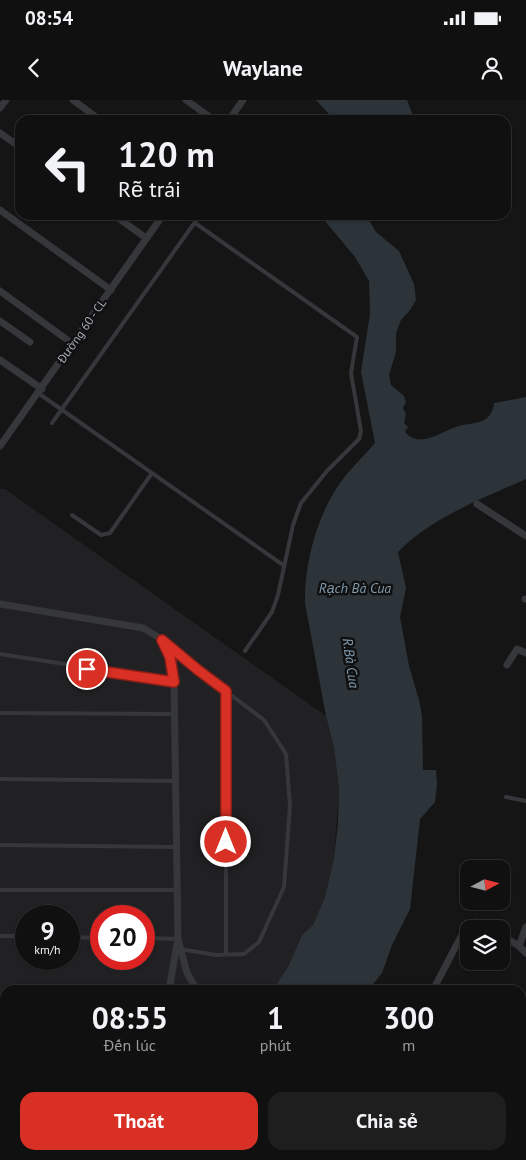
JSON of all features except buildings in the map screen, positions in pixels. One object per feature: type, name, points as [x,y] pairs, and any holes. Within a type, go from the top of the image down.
[{"type":"street","points":[[0,108],[6,100]]},
{"type":"street","points":[[73,100],[93,115]]},
{"type":"street","points":[[186,100],[207,115]]},
{"type":"street","points":[[232,115],[243,100]]},
{"type":"street","points":[[0,133],[15,144]]},
{"type":"street","points":[[0,210],[111,290]]},
{"type":"street","points":[[121,220],[146,238]]},
{"type":"street","name":"Đường 60 - CL","points":[[2,440],[40,391],[159,220]]},
{"type":"street","points":[[0,291],[73,344]]},
{"type":"street","points":[[0,321],[30,342]]},
{"type":"street","points":[[0,360],[40,391]]},
{"type":"street","points":[[477,504],[526,536]]},
{"type":"street","points":[[0,604],[143,628],[162,640],[170,657],[174,682],[178,939],[187,973],[194,985]]},
{"type":"street","points":[[507,665],[517,649],[526,653]]},
{"type":"street","points":[[519,946],[526,927]]},
{"type":"street","points":[[436,985],[460,938]]},
{"type":"street","points":[[170,985],[178,939]]},
{"type":"street","points":[[510,941],[526,953]]},
{"type":"lane","points":[[52,423],[196,220]]},
{"type":"lane","points":[[194,223],[357,337],[351,373],[361,431],[359,439],[327,472],[301,503],[292,525],[278,594],[272,612],[245,651]]},
{"type":"lane","points":[[40,391],[61,410],[283,565]]},
{"type":"lane","points":[[72,515],[101,535],[110,533],[152,473]]},
{"type":"lane","points":[[162,640],[264,720],[286,754],[290,806],[284,887],[259,942],[244,954],[216,955],[180,950]]},
{"type":"lane","points":[[0,654],[174,682]]},
{"type":"lane","points":[[226,691],[226,954]]},
{"type":"lane","points":[[0,713],[175,714]]},
{"type":"lane","points":[[0,779],[176,780]]},
{"type":"lane","points":[[506,797],[526,801]]},
{"type":"lane","points":[[0,845],[176,846]]},
{"type":"lane","points":[[0,890],[177,890]]},
{"type":"lane","points":[[0,936],[15,936]]},
{"type":"lane","points":[[155,938],[178,939]]},
{"type":"shaded area","points":[[0,489],[5,489],[326,716],[334,748],[339,789],[334,858],[325,897],[313,925],[302,935],[289,965],[276,985],[0,985]]},
{"type":"water","points":[[316,100],[407,100],[413,115],[329,115]]},
{"type":"water","name":"Rạch Bà Cua","points":[[324,220],[369,220],[376,232],[399,251],[414,284],[416,300],[401,320],[396,333],[396,352],[389,375],[391,385],[404,396],[406,402],[403,408],[406,414],[404,423],[408,427],[405,432],[411,437],[418,439],[432,437],[459,426],[485,420],[491,414],[494,403],[526,397],[526,479],[442,519],[411,540],[398,552],[406,588],[400,617],[409,666],[422,716],[423,770],[436,770],[437,784],[435,802],[420,819],[410,909],[392,945],[382,973],[372,985],[276,985],[289,965],[302,935],[313,925],[325,897],[334,858],[338,824],[339,789],[334,748],[326,716],[305,603],[305,587],[310,553],[328,503],[346,475],[375,443],[361,372],[370,314],[369,281],[355,257]]},
{"type":"route","points":[[87,669],[174,682],[170,657],[162,640],[226,691],[226,842]]},
{"type":"water label","name":"R.Bà Cua","points":[[351,663]]}]
